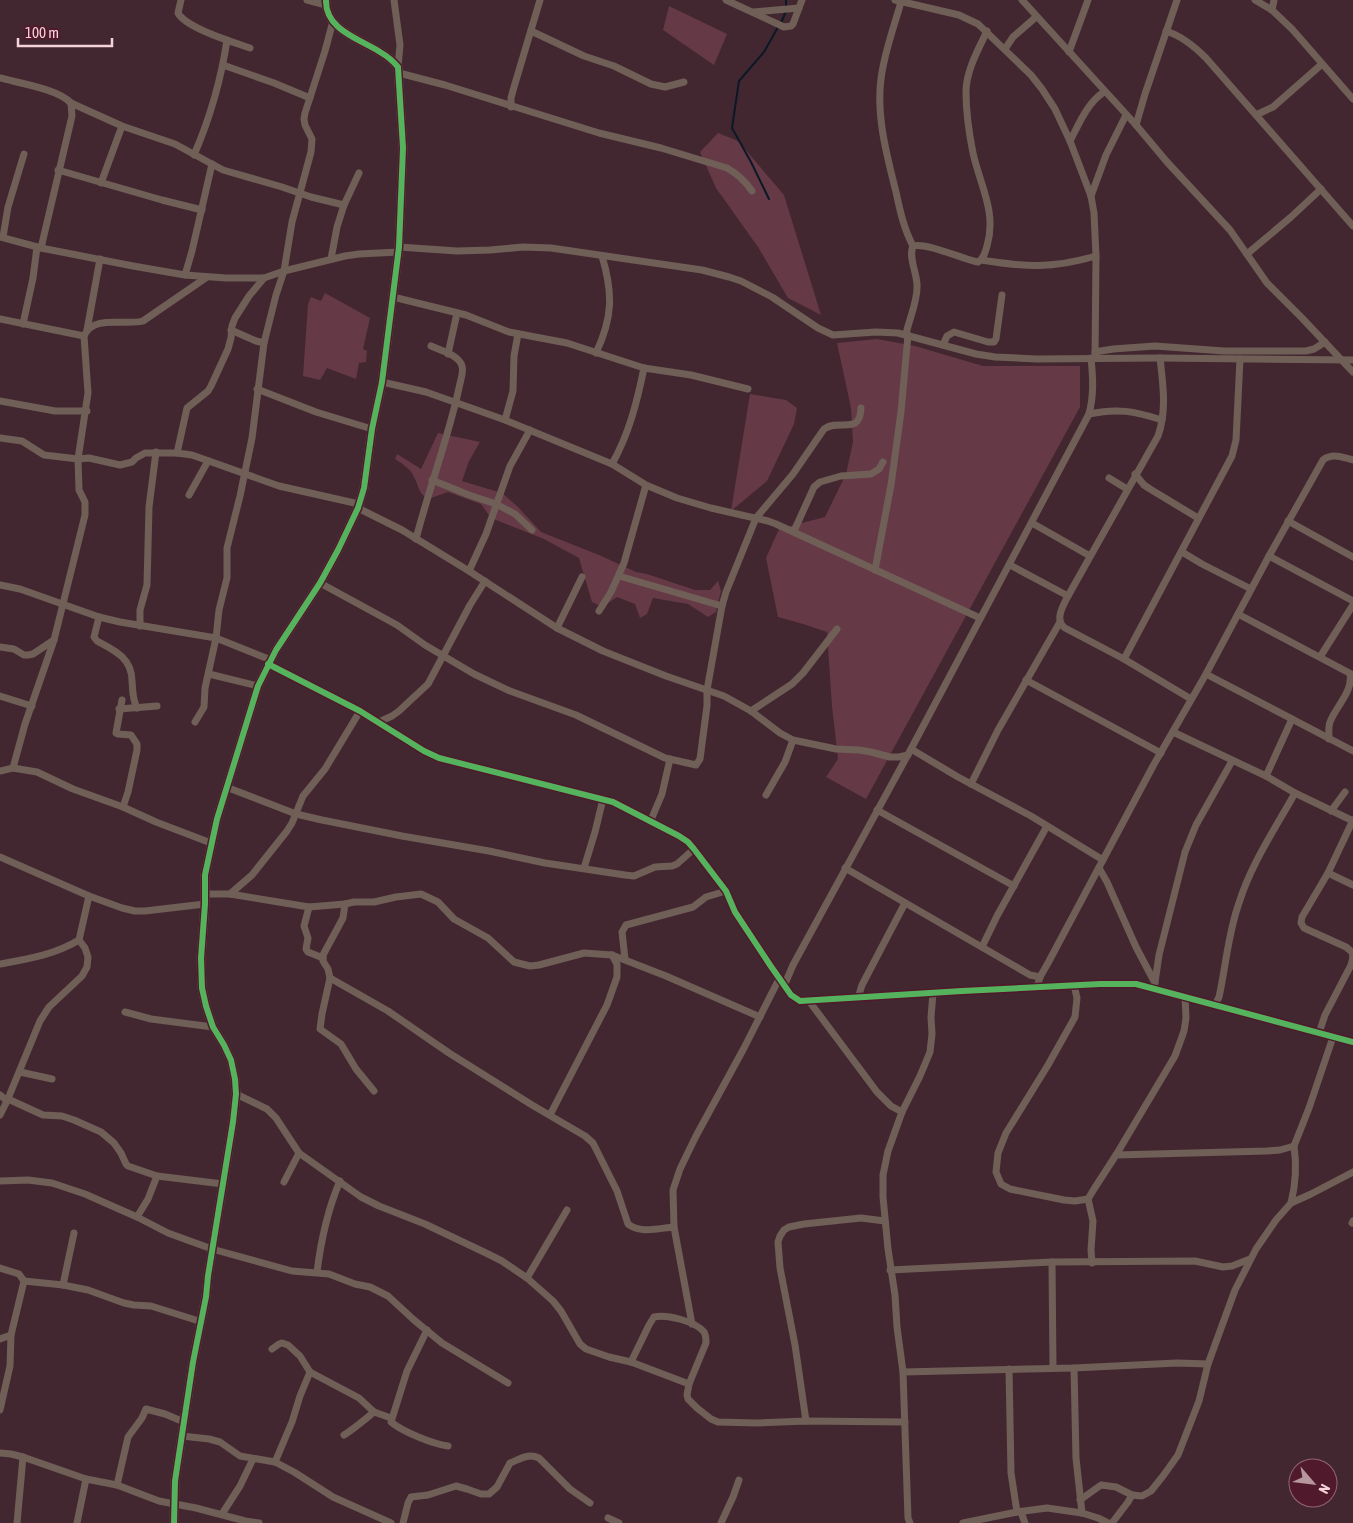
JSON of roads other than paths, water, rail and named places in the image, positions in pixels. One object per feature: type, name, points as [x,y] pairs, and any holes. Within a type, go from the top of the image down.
[{"type":"street","points":[[181,0],[178,13],[180,18],[206,32],[250,48]]},
{"type":"street","points":[[307,0],[326,2],[333,21],[342,31],[382,52],[392,60],[398,70],[511,107],[727,168],[737,173],[752,191]]},
{"type":"street","points":[[174,1523],[176,1481],[184,1422],[193,1362],[202,1322],[236,1094],[231,1060],[213,1027],[202,982],[201,958],[206,894],[205,875],[211,843],[226,788],[258,686],[270,662],[320,583],[359,506],[364,488],[372,429],[382,382],[399,250],[403,148],[398,70],[400,45],[394,0]]},
{"type":"street","points":[[511,107],[511,98],[540,0]]},
{"type":"street","points":[[727,0],[784,27],[793,24],[802,0]]},
{"type":"street","points":[[1022,0],[1136,125],[1167,162],[1219,216],[1267,283],[1353,372]]},
{"type":"street","points":[[1069,52],[1088,0]]},
{"type":"street","points":[[1136,125],[1138,113],[1177,0]]},
{"type":"street","points":[[1259,2],[1269,0]]},
{"type":"street","points":[[1272,10],[1274,0]]},
{"type":"street","points":[[784,986],[845,868],[910,752],[1032,523],[1089,414],[1093,399],[1096,256],[1092,196],[1055,109],[1042,89],[1005,49],[978,24],[964,17],[898,1],[881,78],[879,100],[882,129],[890,170],[904,225],[913,246],[911,256],[917,286],[907,335],[902,412],[875,570]]},
{"type":"street","points":[[1259,2],[1272,10],[1292,29],[1353,99]]},
{"type":"street","points":[[752,12],[799,8]]},
{"type":"street","points":[[1005,49],[1013,37],[1036,17]]},
{"type":"street","points":[[195,722],[204,707],[205,688],[216,638],[219,610],[227,578],[227,548],[252,438],[264,343],[284,271],[290,228],[313,143],[304,119],[333,21]]},
{"type":"street","points":[[531,31],[584,56],[614,66],[651,84],[665,87],[684,82]]},
{"type":"street","points":[[981,260],[988,242],[990,227],[989,210],[987,196],[974,156],[966,107],[966,89],[976,55],[987,31]]},
{"type":"street","points":[[1166,31],[1185,39],[1196,48],[1353,226]]},
{"type":"street","points":[[194,155],[217,92],[228,40]]},
{"type":"street","points":[[1256,115],[1273,107],[1322,64]]},
{"type":"street","points":[[223,65],[310,98]]},
{"type":"street","points":[[0,78],[57,93],[72,103],[122,126],[165,140],[223,170],[344,205]]},
{"type":"street","points":[[1070,141],[1090,106],[1104,92]]},
{"type":"street","points":[[24,324],[39,247],[72,116],[72,103]]},
{"type":"street","points":[[1092,196],[1106,155],[1126,115]]},
{"type":"street","points":[[102,183],[122,126]]},
{"type":"street","points":[[24,154],[8,207],[2,237],[39,247],[185,275],[264,278],[331,259],[399,250],[457,251],[534,247],[551,248],[702,270],[729,276],[772,297],[818,328],[833,335],[876,332],[907,335],[976,354],[995,357],[1038,359],[1094,356],[1353,360]]},
{"type":"street","points":[[185,275],[212,164]]},
{"type":"street","points":[[58,170],[202,210]]},
{"type":"street","points":[[331,259],[337,227],[344,205],[359,173]]},
{"type":"street","points":[[1247,254],[1321,189]]},
{"type":"street","points":[[913,246],[918,244],[978,262],[981,260],[1019,266],[1066,264],[1096,256]]},
{"type":"street","points":[[596,353],[604,335],[610,313],[607,277],[602,256]]},
{"type":"street","points":[[13,768],[24,724],[54,640],[85,515],[85,502],[79,490],[78,459],[88,393],[86,333],[100,259]]},
{"type":"street","points":[[86,333],[96,324],[143,321],[207,277]]},
{"type":"street","points":[[177,453],[187,408],[208,391],[211,386],[228,349],[233,322],[244,303],[264,278]]},
{"type":"street","points":[[943,345],[947,336],[954,332],[994,342],[1002,295]]},
{"type":"street","points":[[393,297],[474,317],[509,332],[554,340],[644,368],[691,375],[748,389]]},
{"type":"street","points":[[448,354],[457,313]]},
{"type":"street","points":[[0,319],[86,333]]},
{"type":"street","points":[[231,330],[264,343]]},
{"type":"street","points":[[506,420],[513,391],[514,356],[518,334]]},
{"type":"street","points":[[1094,356],[1113,349],[1155,346],[1224,351],[1306,352],[1325,342]]},
{"type":"street","points":[[416,539],[463,372],[462,364],[455,358],[431,346]]},
{"type":"street","points":[[971,784],[998,730],[1060,622],[1060,615],[1068,596],[1135,474],[1155,442],[1162,420],[1164,394],[1160,358]]},
{"type":"street","points":[[1124,659],[1182,552],[1198,518],[1228,466],[1235,447],[1240,359]]},
{"type":"street","points":[[612,464],[622,446],[631,422],[644,368]]},
{"type":"street","points":[[382,382],[426,392],[506,420],[612,464],[662,492],[693,503],[768,521],[794,531],[980,618]]},
{"type":"street","points":[[258,389],[316,412],[372,429]]},
{"type":"street","points":[[1093,399],[1101,412]]},
{"type":"street","points":[[0,401],[55,411],[86,411]]},
{"type":"street","points":[[320,583],[402,628],[443,657],[474,674],[510,691],[576,715],[670,760],[696,765],[699,763],[707,690],[722,606],[756,518],[793,474],[824,429],[832,425],[855,424],[860,415],[860,408]]},
{"type":"street","points":[[1089,414],[1131,411],[1162,420]]},
{"type":"street","points":[[469,570],[481,545],[510,466],[530,430]]},
{"type":"street","points":[[0,438],[22,441],[44,455],[78,459],[88,458],[120,465],[132,462],[146,453],[192,455],[279,486],[359,506],[469,570],[557,628],[603,651],[724,696],[793,740],[843,750],[859,750],[894,758],[910,752],[1047,826],[1103,860]]},
{"type":"street","points":[[140,626],[140,610],[147,585],[149,507],[156,452]]},
{"type":"street","points":[[1037,988],[1040,977],[1098,868],[1206,674],[1288,521],[1324,459],[1334,456],[1353,460]]},
{"type":"street","points":[[189,494],[208,462]]},
{"type":"street","points":[[794,531],[814,487],[820,482],[841,476],[871,474],[879,469],[883,462]]},
{"type":"street","points":[[1135,474],[1144,485],[1198,518]]},
{"type":"street","points":[[1109,478],[1127,489]]},
{"type":"street","points":[[432,480],[496,504],[515,514],[532,530]]},
{"type":"street","points":[[599,611],[619,576],[646,484]]},
{"type":"street","points":[[1288,521],[1353,557]]},
{"type":"street","points":[[1032,523],[1090,556]]},
{"type":"street","points":[[1182,552],[1251,589]]},
{"type":"street","points":[[1269,556],[1353,601]]},
{"type":"street","points":[[1010,564],[1068,596]]},
{"type":"street","points":[[619,576],[722,606]]},
{"type":"street","points":[[557,628],[582,577]]},
{"type":"street","points":[[379,722],[392,716],[421,692],[432,678],[470,605],[485,581]]},
{"type":"street","points":[[0,585],[20,589],[99,616],[140,626],[216,638],[270,662],[360,711],[424,751],[439,758],[603,799],[651,820],[688,842],[694,849],[726,891],[735,912],[784,986],[795,999],[800,1001],[1127,983],[1155,985],[1185,997],[1353,1042]]},
{"type":"street","points":[[1320,657],[1353,605]]},
{"type":"street","points":[[1238,614],[1351,674],[1348,688],[1330,722],[1329,739]]},
{"type":"street","points":[[99,616],[94,637],[97,641],[121,654],[127,662],[132,672],[132,694],[137,708]]},
{"type":"street","points":[[1060,622],[1065,628],[1124,659],[1191,699]]},
{"type":"street","points":[[750,711],[792,684],[838,629]]},
{"type":"street","points":[[0,647],[14,649],[24,655],[28,655],[54,640]]},
{"type":"street","points":[[209,674],[258,686]]},
{"type":"street","points":[[1206,674],[1353,751]]},
{"type":"street","points":[[1026,680],[1161,753]]},
{"type":"street","points":[[0,696],[32,706]]},
{"type":"street","points":[[122,700],[116,733],[131,735],[137,750],[123,807]]},
{"type":"street","points":[[119,709],[157,706]]},
{"type":"street","points":[[230,894],[244,883],[264,861],[287,831],[303,796],[325,769],[360,711]]},
{"type":"street","points":[[1266,776],[1292,719]]},
{"type":"street","points":[[1173,732],[1266,776],[1295,793],[1353,821],[1328,873],[1302,917],[1301,923],[1304,928],[1346,947],[1353,954],[1351,965],[1325,1015],[1319,1033]]},
{"type":"street","points":[[766,795],[785,762],[793,740]]},
{"type":"street","points":[[651,820],[662,794],[670,760]]},
{"type":"street","points":[[1155,985],[1159,955],[1185,852],[1196,825],[1232,761]]},
{"type":"street","points":[[0,771],[13,768],[36,772],[211,843]]},
{"type":"street","points":[[226,788],[296,814],[402,836],[489,850],[545,863],[634,876],[655,867],[677,864],[694,849]]},
{"type":"street","points":[[1331,811],[1345,792]]},
{"type":"street","points":[[1215,1005],[1219,997],[1232,925],[1242,892],[1252,870],[1295,793]]},
{"type":"street","points":[[584,868],[603,799]]},
{"type":"street","points":[[877,810],[1014,886]]},
{"type":"street","points":[[982,947],[1047,826]]},
{"type":"street","points":[[0,857],[89,896],[134,911],[205,904]]},
{"type":"street","points":[[845,868],[1030,975],[1040,977]]},
{"type":"street","points":[[1098,868],[1155,985]]},
{"type":"street","points":[[1328,873],[1353,885]]},
{"type":"street","points":[[625,959],[622,932],[626,924],[692,907],[706,898],[726,891]]},
{"type":"street","points":[[206,894],[230,894],[308,906],[374,902],[421,894],[438,902],[454,918],[488,938],[514,962],[526,966],[539,965],[584,952],[612,955],[760,1017]]},
{"type":"street","points":[[0,964],[36,958],[79,940],[89,896]]},
{"type":"street","points":[[858,998],[862,985],[905,903]]},
{"type":"street","points":[[345,904],[343,918],[323,958],[330,978],[320,1029],[341,1044],[356,1069],[374,1091]]},
{"type":"street","points":[[308,906],[304,926],[308,938],[306,949],[308,952],[323,958]]},
{"type":"street","points":[[0,1114],[20,1072],[40,1020],[49,1007],[82,976],[87,967],[88,957],[85,948],[79,940]]},
{"type":"street","points":[[550,1115],[607,1005],[617,977],[617,964],[612,955]]},
{"type":"street","points":[[330,978],[388,1011],[449,1053],[577,1130],[593,1143],[617,1191],[628,1224],[641,1229],[674,1227]]},
{"type":"street","points":[[692,1324],[674,1227],[673,1190],[680,1169],[696,1136],[722,1091],[779,978]]},
{"type":"street","points":[[1074,986],[1077,998],[1075,1017],[1006,1133],[998,1153],[996,1172],[1001,1184],[1010,1189],[1064,1200],[1088,1200]]},
{"type":"street","points":[[910,1523],[908,1518],[903,1372],[883,1197],[885,1163],[902,1112],[930,1052],[934,993]]},
{"type":"street","points":[[1092,1263],[1090,1250],[1092,1221],[1088,1200],[1175,1056],[1186,1018],[1185,997]]},
{"type":"street","points":[[809,1001],[877,1092],[891,1106],[902,1112]]},
{"type":"street","points":[[125,1012],[151,1019],[213,1027]]},
{"type":"street","points":[[1291,1203],[1297,1164],[1294,1146],[1309,1108],[1332,1037]]},
{"type":"street","points":[[20,1072],[52,1079]]},
{"type":"street","points":[[236,1094],[267,1110],[276,1118],[299,1153],[370,1202],[425,1224],[480,1250],[502,1261],[527,1278],[540,1288],[561,1311],[580,1344],[593,1352],[631,1362],[689,1384]]},
{"type":"street","points":[[0,1095],[44,1115],[62,1116],[101,1132],[114,1143],[128,1166],[158,1176],[223,1184]]},
{"type":"street","points":[[1116,1155],[1257,1152],[1280,1150],[1294,1146]]},
{"type":"street","points":[[284,1182],[299,1153]]},
{"type":"street","points":[[1080,1500],[1101,1485],[1116,1487],[1132,1495],[1142,1496],[1152,1490],[1178,1455],[1199,1401],[1208,1364],[1235,1290],[1250,1259],[1276,1220],[1291,1203],[1353,1173]]},
{"type":"street","points":[[137,1217],[148,1199],[158,1176]]},
{"type":"street","points":[[0,1181],[28,1180],[52,1183],[78,1192],[168,1232],[212,1249],[300,1273],[316,1272],[329,1274],[370,1287],[384,1293],[442,1343],[508,1383]]},
{"type":"street","points":[[316,1272],[324,1224],[340,1181]]},
{"type":"street","points":[[527,1278],[567,1210]]},
{"type":"street","points":[[806,1421],[795,1345],[780,1268],[778,1242],[780,1236],[784,1230],[790,1227],[804,1224],[861,1218],[885,1221]]},
{"type":"street","points":[[63,1285],[74,1233]]},
{"type":"street","points":[[890,1270],[1052,1262],[1195,1261],[1223,1267],[1232,1266],[1250,1259]]},
{"type":"street","points":[[1052,1262],[1052,1368]]},
{"type":"street","points":[[0,1268],[18,1274],[24,1281],[88,1290],[124,1303],[151,1306],[202,1322]]},
{"type":"street","points":[[0,1410],[10,1366],[11,1335],[24,1281]]},
{"type":"street","points":[[631,1362],[654,1317],[662,1316],[692,1324],[704,1332],[706,1343],[689,1384],[687,1395],[688,1399],[706,1415],[718,1422],[757,1424],[806,1421],[905,1422]]},
{"type":"street","points":[[427,1330],[407,1371],[391,1422],[395,1426],[438,1444],[448,1446]]},
{"type":"street","points":[[0,1339],[11,1335]]},
{"type":"street","points":[[272,1350],[282,1343],[288,1345],[300,1356],[310,1372],[358,1398],[374,1412],[391,1418]]},
{"type":"street","points":[[903,1372],[1074,1368],[1177,1363],[1208,1364]]},
{"type":"street","points":[[1074,1368],[1076,1458],[1082,1513]]},
{"type":"street","points":[[1009,1369],[1011,1473],[1019,1512],[1025,1523]]},
{"type":"street","points":[[275,1462],[310,1372]]},
{"type":"street","points":[[117,1485],[128,1437],[142,1418],[146,1409],[184,1422]]},
{"type":"street","points":[[344,1436],[374,1412]]},
{"type":"street","points":[[182,1436],[220,1442],[240,1456],[275,1462],[332,1496],[391,1523]]},
{"type":"street","points":[[0,1453],[23,1457],[86,1480],[117,1485],[159,1501],[259,1523]]},
{"type":"street","points":[[403,1523],[411,1497],[456,1486],[481,1494],[489,1494],[498,1487],[510,1463],[529,1456],[539,1458],[570,1489],[590,1502]]},
{"type":"street","points":[[18,1523],[23,1457]]},
{"type":"street","points":[[222,1514],[240,1486],[253,1458]]},
{"type":"street","points":[[77,1523],[86,1480]]},
{"type":"street","points":[[721,1523],[739,1480]]},
{"type":"street","points":[[1112,1523],[1132,1495]]},
{"type":"street","points":[[962,1523],[1047,1508],[1082,1513],[1108,1523]]},
{"type":"street","points":[[608,1518],[618,1523]]},
{"type":"waterway","points":[[786,0],[786,7]]},
{"type":"waterway","points":[[781,23],[786,11]]},
{"type":"waterway","points":[[769,199],[732,128],[739,81],[764,52],[778,27]]}]
